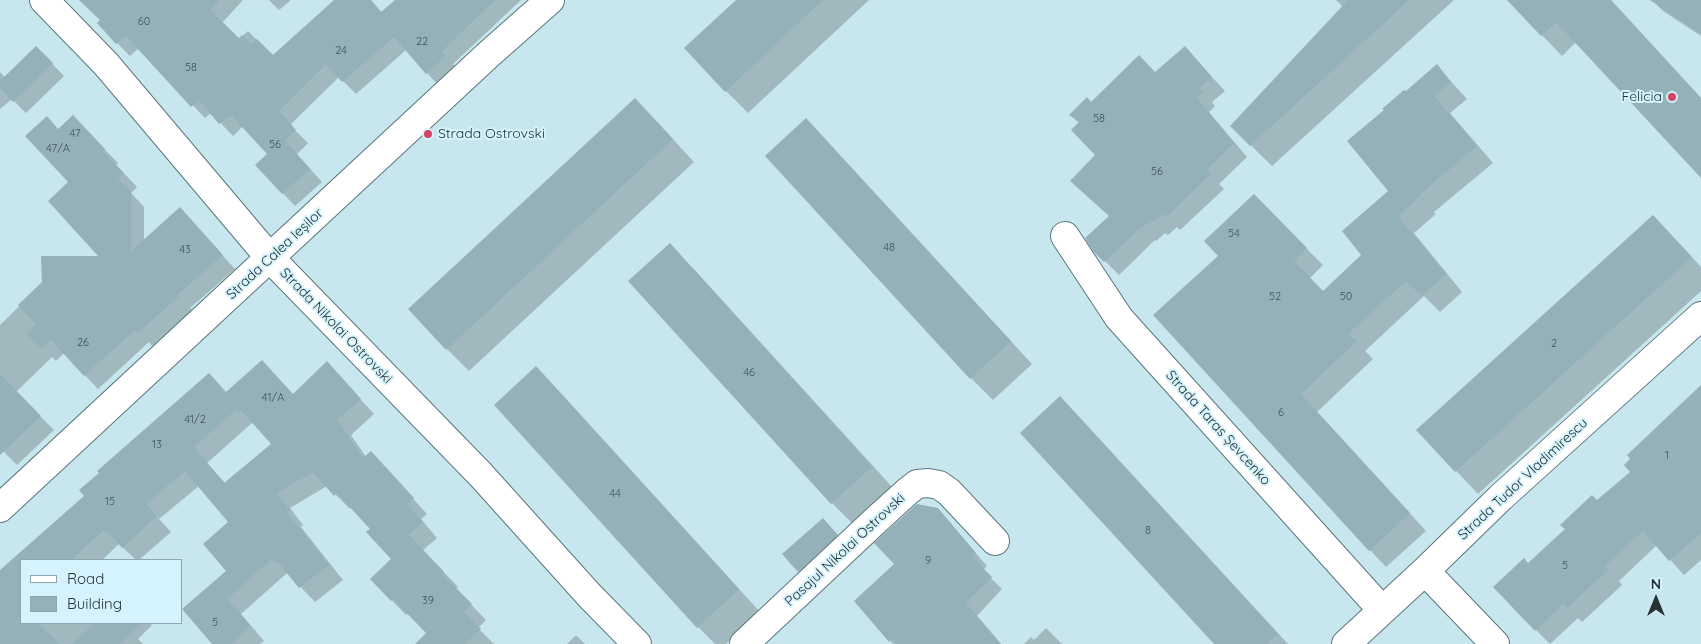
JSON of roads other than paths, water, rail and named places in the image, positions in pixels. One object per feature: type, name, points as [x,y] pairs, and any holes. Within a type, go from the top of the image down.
[{"type":"street","name":"Strada Nikolai Ostrovski","points":[[44,0],[106,64],[270,258],[481,475],[588,594],[637,644]]},
{"type":"street","name":"Strada Calea Ieșilor","points":[[0,508],[488,54],[550,0]]},
{"type":"street","name":"Strada Taras Șevcenko","points":[[1065,236],[1119,318],[1382,610]]},
{"type":"street","name":"Strada Tudor Vladimirescu","points":[[1346,644],[1500,498],[1701,316]]},
{"type":"street","name":"Pasajul Nikolai Ostrovski","points":[[744,644],[908,490],[917,484],[939,485],[949,492],[995,541]]},
{"type":"street","points":[[1425,571],[1495,644]]},
{"type":"place","name":"Felicia","points":[[1672,97]]},
{"type":"place","name":"Strada Ostrovski","points":[[428,134]]}]
